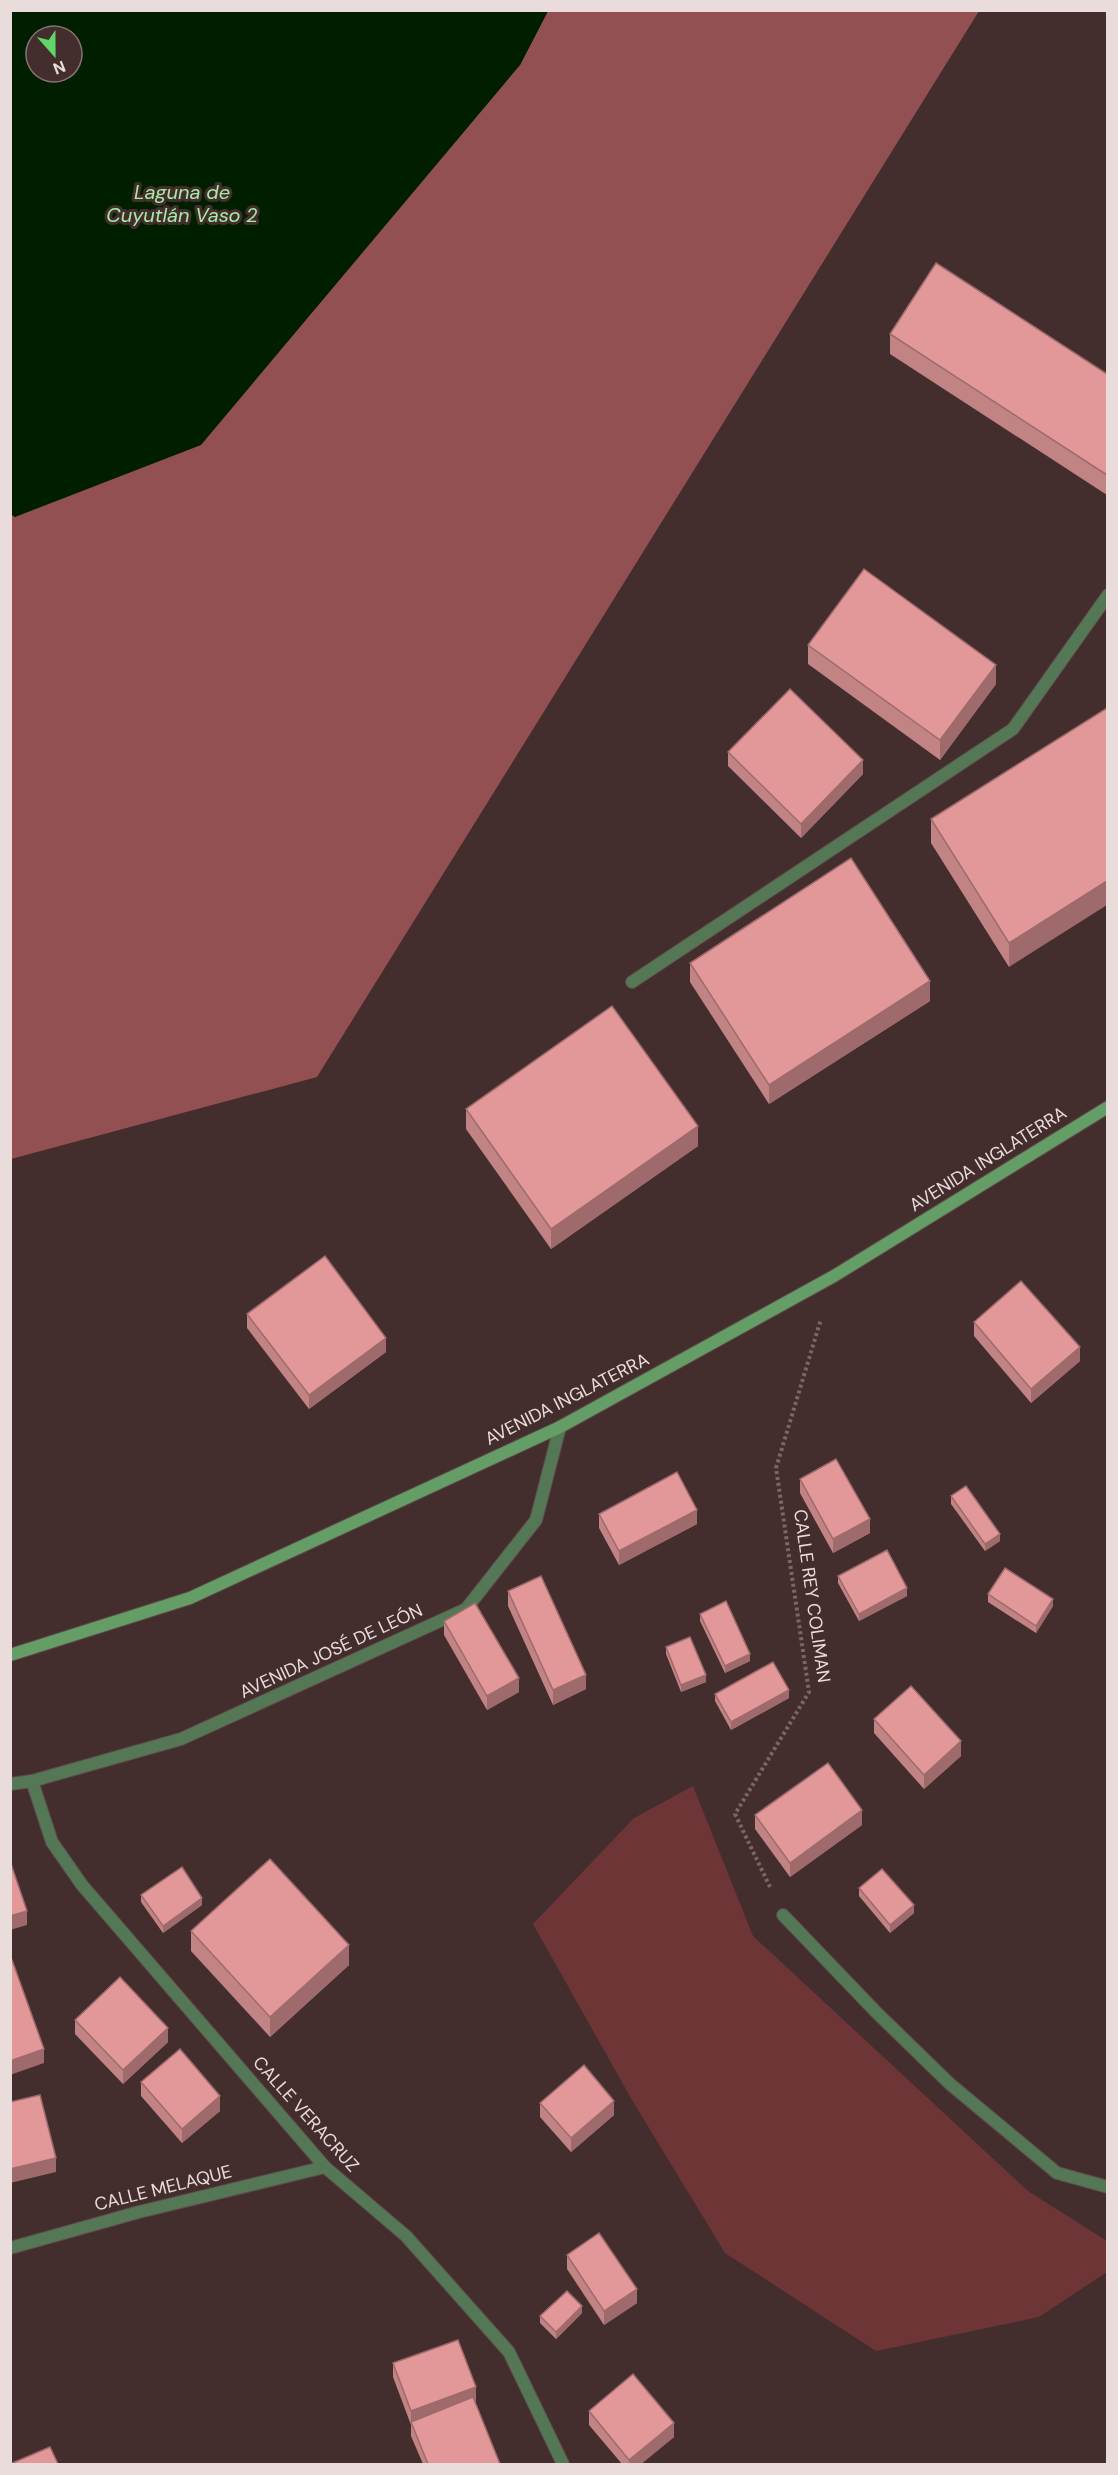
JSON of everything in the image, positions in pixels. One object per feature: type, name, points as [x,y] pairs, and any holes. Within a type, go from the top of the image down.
[{"type":"main road","name":"AVENIDA INGLATERRA","points":[[10,1655],[190,1599],[560,1427],[834,1276],[1107,1107]]},
{"type":"street","points":[[632,982],[1013,729],[1107,595]]},
{"type":"street","name":"AVENIDA JOSÉ DE LEÓN","points":[[10,1784],[181,1739],[466,1609],[536,1520],[560,1427]]},
{"type":"street","name":"CALLE VERACRUZ","points":[[32,1780],[52,1842],[81,1885],[325,2167],[406,2236],[509,2352],[563,2464]]},
{"type":"street","points":[[783,1915],[876,2012],[950,2084],[1057,2173],[1107,2187]]},
{"type":"street","name":"CALLE MELAQUE","points":[[10,2248],[139,2212],[325,2167]]},
{"type":"path","name":"CALLE REY COLIMAN","points":[[783,1915],[735,1814],[809,1692],[777,1468],[834,1276]]},
{"type":"shaded area","points":[[548,11],[979,11],[317,1077],[11,1159],[10,514],[15,517],[520,65]]},
{"type":"shaded area","points":[[693,1786],[753,1936],[1028,2191],[1107,2241],[1107,2272],[1039,2317],[876,2351],[725,2253],[632,2100],[533,1924],[634,1818]]},
{"type":"water","name":"Laguna de Cuyutlán Vaso 2","points":[[11,10],[548,11],[520,65],[201,445],[15,517],[10,514]]},
{"type":"building","points":[[936,263],[1107,374],[1107,475],[890,334]]},
{"type":"building","points":[[864,569],[996,665],[940,740],[808,645]]},
{"type":"building","points":[[790,689],[863,760],[801,824],[728,752]]},
{"type":"building","points":[[1107,708],[1107,881],[1009,943],[931,819]]},
{"type":"building","points":[[851,858],[930,981],[769,1085],[690,963]]},
{"type":"building","points":[[612,1006],[698,1126],[551,1229],[466,1109]]},
{"type":"building","points":[[325,1256],[386,1338],[309,1395],[247,1314]]},
{"type":"building","points":[[1021,1281],[1080,1347],[1031,1389],[974,1322]]},
{"type":"building","points":[[836,1459],[870,1519],[833,1539],[800,1479]]},
{"type":"building","points":[[677,1472],[697,1510],[619,1551],[599,1514]]},
{"type":"building","points":[[966,1486],[1000,1534],[985,1544],[951,1496]]},
{"type":"building","points":[[887,1550],[907,1588],[859,1614],[838,1576]]},
{"type":"building","points":[[1005,1568],[1053,1599],[1036,1626],[988,1594]]},
{"type":"building","points":[[541,1576],[586,1675],[553,1690],[508,1591]]},
{"type":"building","points":[[726,1601],[750,1654],[725,1666],[700,1614]]},
{"type":"building","points":[[475,1603],[519,1678],[487,1696],[444,1621]]},
{"type":"building","points":[[690,1637],[706,1675],[681,1685],[666,1647]]},
{"type":"building","points":[[773,1662],[789,1690],[731,1722],[715,1694]]},
{"type":"building","points":[[911,1686],[961,1741],[924,1775],[874,1719]]},
{"type":"building","points":[[828,1763],[862,1810],[790,1863],[755,1815]]},
{"type":"building","points":[[270,1859],[349,1945],[270,2017],[191,1931]]},
{"type":"building","points":[[10,1861],[27,1911],[10,1916]]},
{"type":"building","points":[[182,1867],[202,1898],[163,1926],[141,1895]]},
{"type":"building","points":[[882,1869],[914,1905],[890,1925],[859,1888]]},
{"type":"building","points":[[10,1960],[12,1960],[44,2049],[10,2061]]},
{"type":"building","points":[[120,1977],[168,2028],[123,2070],[75,2020]]},
{"type":"building","points":[[180,2049],[220,2096],[182,2129],[141,2082]]},
{"type":"building","points":[[584,2065],[614,2101],[571,2138],[540,2103]]},
{"type":"building","points":[[40,2095],[56,2158],[10,2169],[10,2102]]},
{"type":"building","points":[[599,2233],[637,2289],[604,2311],[567,2255]]},
{"type":"building","points":[[567,2291],[582,2306],[556,2332],[540,2316]]},
{"type":"building","points":[[458,2340],[476,2387],[411,2411],[393,2363]]},
{"type":"building","points":[[633,2374],[674,2423],[629,2460],[589,2411]]},
{"type":"building","points":[[473,2397],[500,2464],[428,2464],[411,2422]]},
{"type":"building","points":[[50,2447],[58,2464],[10,2464]]}]
